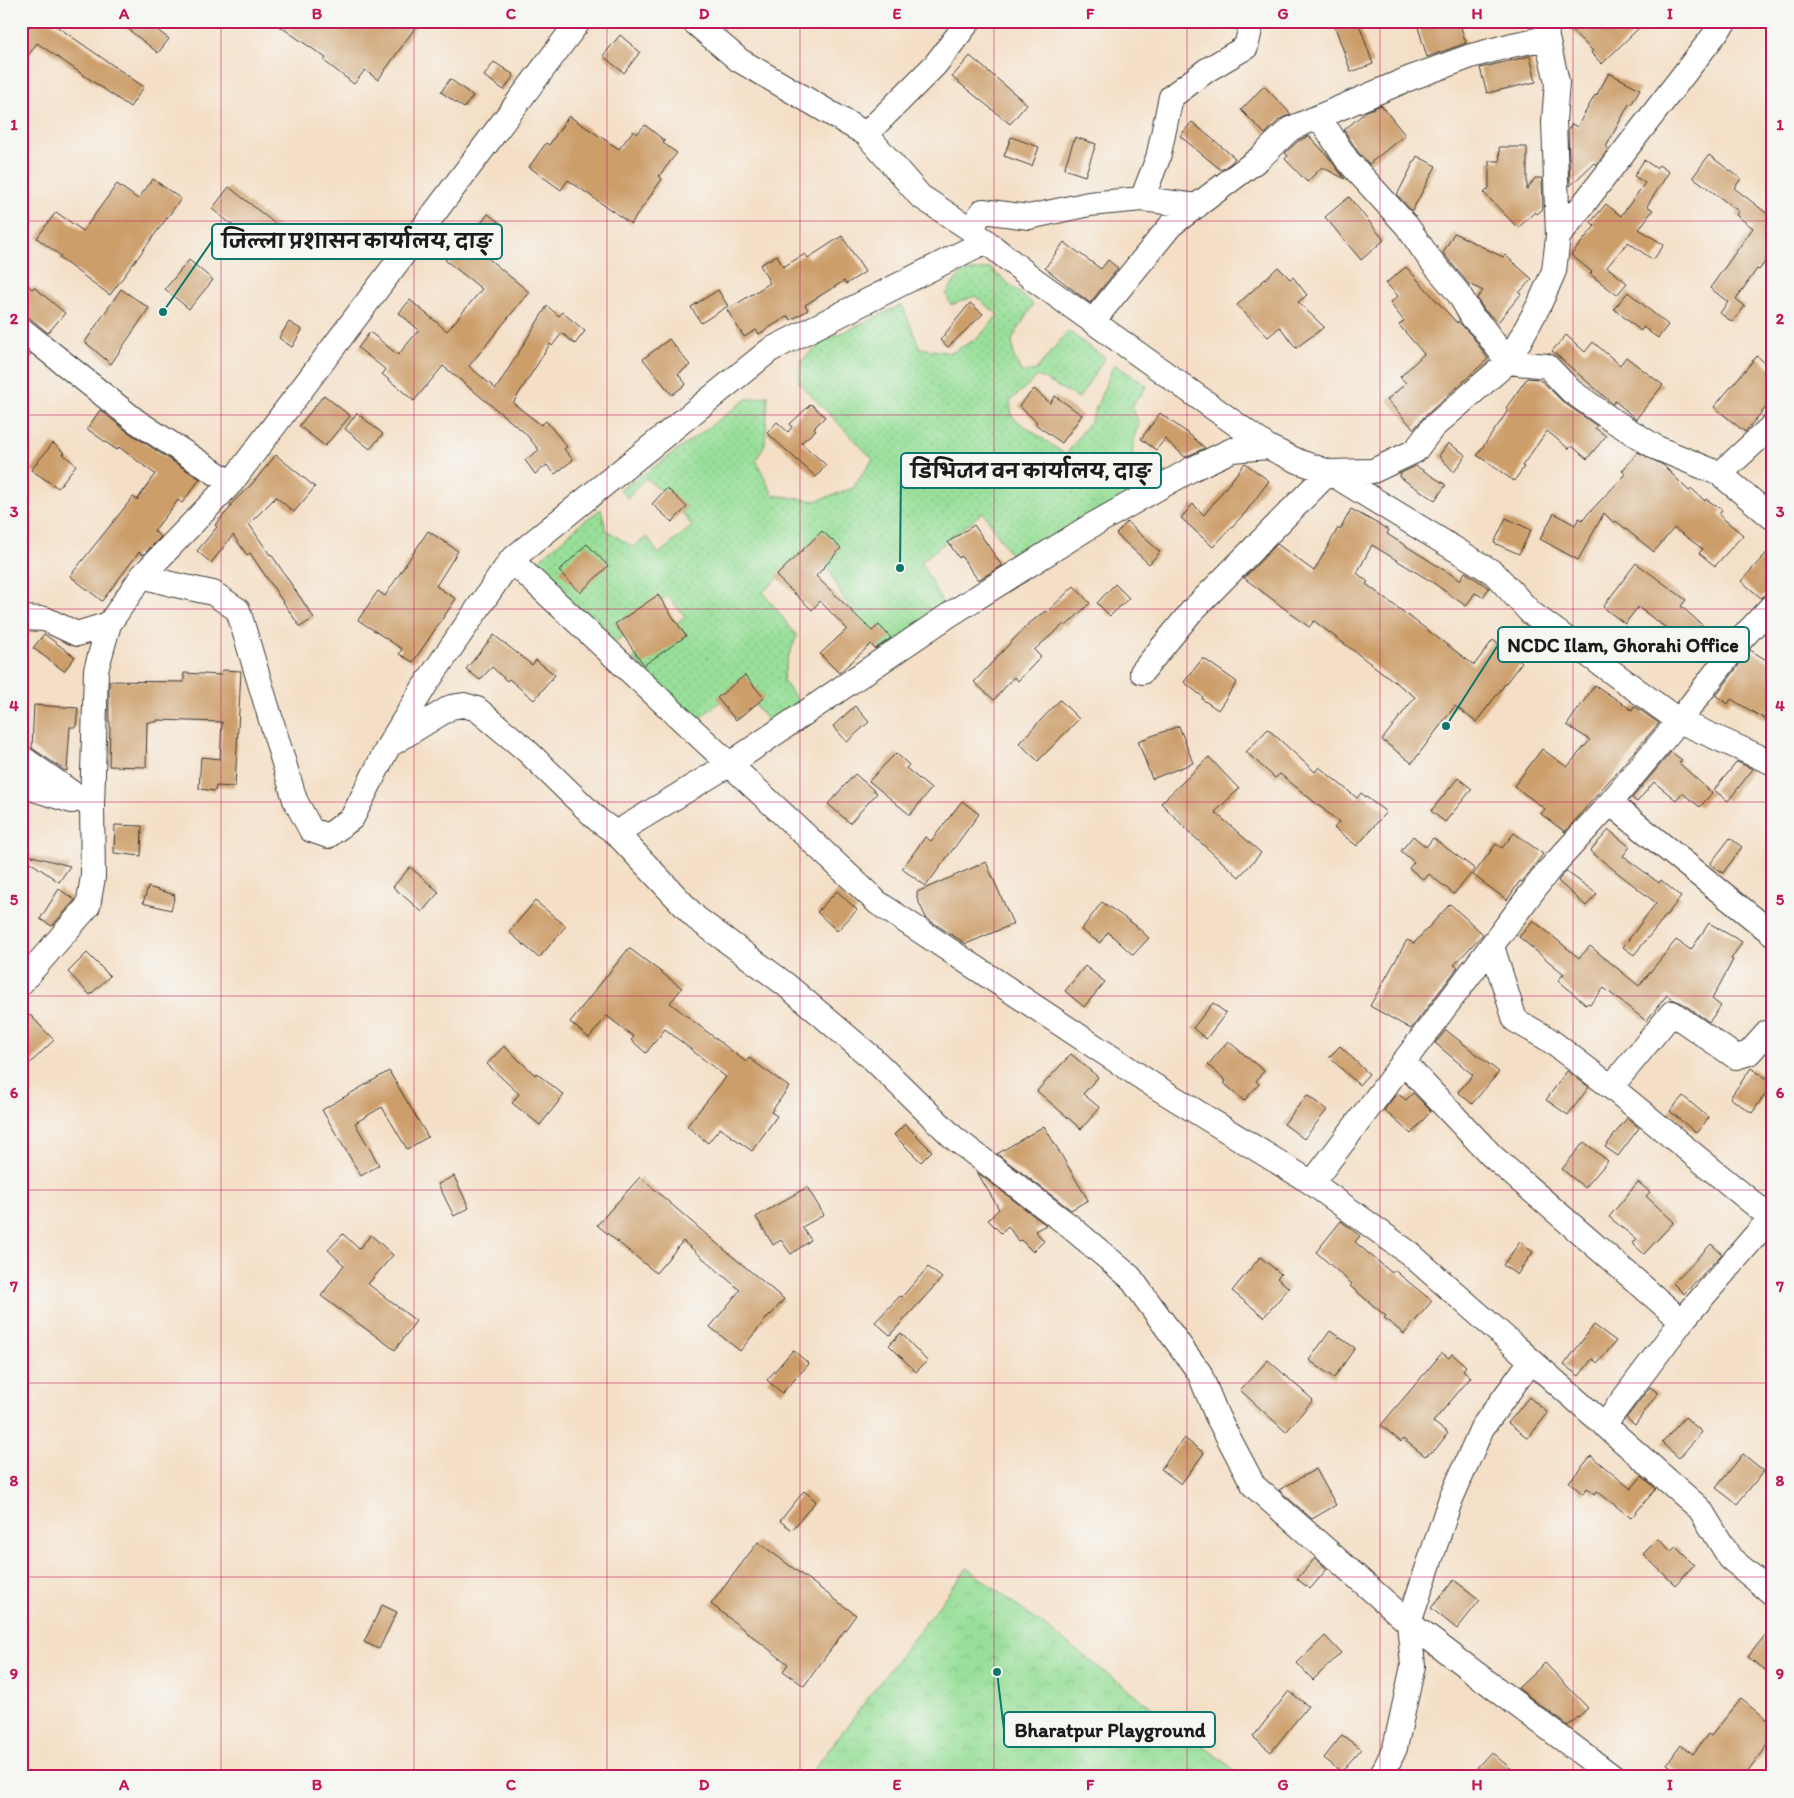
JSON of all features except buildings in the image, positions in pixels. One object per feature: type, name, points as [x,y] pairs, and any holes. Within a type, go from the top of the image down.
[{"type":"street","points":[[21,983],[88,906],[93,876],[92,807],[96,670],[110,624],[142,576],[231,483],[579,21]]},
{"type":"street","points":[[693,21],[739,60],[866,134],[920,196],[978,235],[1032,278],[1268,447],[1300,462],[1329,472],[1494,573],[1531,613],[1679,721],[1773,763]]},
{"type":"street","points":[[866,134],[935,65],[969,21]]},
{"type":"street","points":[[1142,199],[1158,158],[1171,97],[1207,70],[1246,46],[1252,21]]},
{"type":"street","points":[[1558,236],[1725,21]]},
{"type":"street","points":[[1093,321],[1172,225],[1260,158],[1290,129],[1408,79],[1470,56],[1512,45],[1546,30],[1556,82],[1554,121],[1558,236],[1554,271],[1540,305],[1508,362],[1433,427],[1415,451],[1373,471],[1329,472],[1191,612],[1142,672]]},
{"type":"street","points":[[1319,117],[1347,160],[1407,226],[1429,258],[1459,294],[1473,318],[1483,328],[1508,362],[1547,366],[1571,391],[1609,418],[1658,448],[1720,474],[1773,518]]},
{"type":"street","points":[[142,576],[213,593],[238,610],[295,800],[311,830],[328,836],[352,818],[389,745],[424,687],[511,560],[770,350],[978,235],[984,212],[1029,217],[1089,204],[1142,199],[1197,206]]},
{"type":"street","points":[[21,329],[136,421],[231,483]]},
{"type":"street","points":[[1720,474],[1773,425]]},
{"type":"street","points":[[616,833],[730,764],[949,615],[1088,527],[1192,469],[1232,450],[1268,447]]},
{"type":"street","points":[[511,560],[878,903],[1153,1085],[1312,1182],[1409,1254],[1700,1509],[1730,1558],[1773,1594]]},
{"type":"street","points":[[1312,1182],[1548,871],[1679,721],[1743,637],[1773,605]]},
{"type":"street","points":[[21,618],[45,619],[77,634],[110,624]]},
{"type":"street","points":[[389,745],[451,706],[464,705],[477,709],[526,750],[598,820],[616,833],[696,918],[792,990],[871,1057],[954,1138],[1067,1224],[1130,1278],[1199,1372],[1218,1416],[1254,1486],[1409,1623],[1613,1777]]},
{"type":"street","points":[[21,757],[92,807]]},
{"type":"street","points":[[21,785],[92,807]]},
{"type":"street","points":[[1610,802],[1773,934]]},
{"type":"street","points":[[1492,946],[1515,1020],[1548,1039],[1611,1087],[1772,1217],[1682,1321],[1604,1425]]},
{"type":"street","points":[[1611,1087],[1672,1013],[1736,1057],[1749,1053],[1771,1029]]},
{"type":"street","points":[[1403,1062],[1492,1156],[1682,1321]]},
{"type":"street","points":[[1382,1777],[1395,1748],[1413,1666],[1409,1623],[1450,1501],[1482,1428],[1531,1361]]},
{"type":"green space","points":[[990,268],[1033,304],[1012,340],[1014,357],[1022,373],[1036,370],[1068,331],[1105,358],[1079,398],[1038,376],[1010,401],[1012,417],[1066,455],[1092,418],[1114,364],[1147,386],[1132,406],[1139,424],[1132,454],[1154,468],[1179,476],[1022,572],[983,512],[921,562],[948,614],[884,654],[841,595],[829,569],[807,550],[763,592],[797,636],[788,657],[783,680],[805,711],[771,726],[741,685],[696,721],[633,659],[685,616],[667,596],[640,615],[617,642],[533,565],[601,509],[606,530],[633,547],[647,537],[659,554],[692,526],[672,499],[645,478],[627,498],[620,489],[660,463],[747,399],[768,396],[765,444],[756,460],[773,495],[816,501],[853,488],[873,459],[798,382],[801,361],[822,342],[902,305],[920,348],[951,353],[978,338],[998,315],[975,296],[951,305],[946,294],[961,273]]},
{"type":"green space","points":[[967,1568],[1244,1777],[808,1777]]},
{"type":"place","name":"जिल्ला प्रशासन कार्यालय, दाङ्","points":[[163,312]]},
{"type":"place","name":"डिभिजन वन कार्यालय, दाङ्","points":[[900,568]]},
{"type":"place","name":"NCDC Ilam, Ghorahi Office","points":[[1446,726]]},
{"type":"place","name":"Bharatpur Playground","points":[[997,1672]]}]
